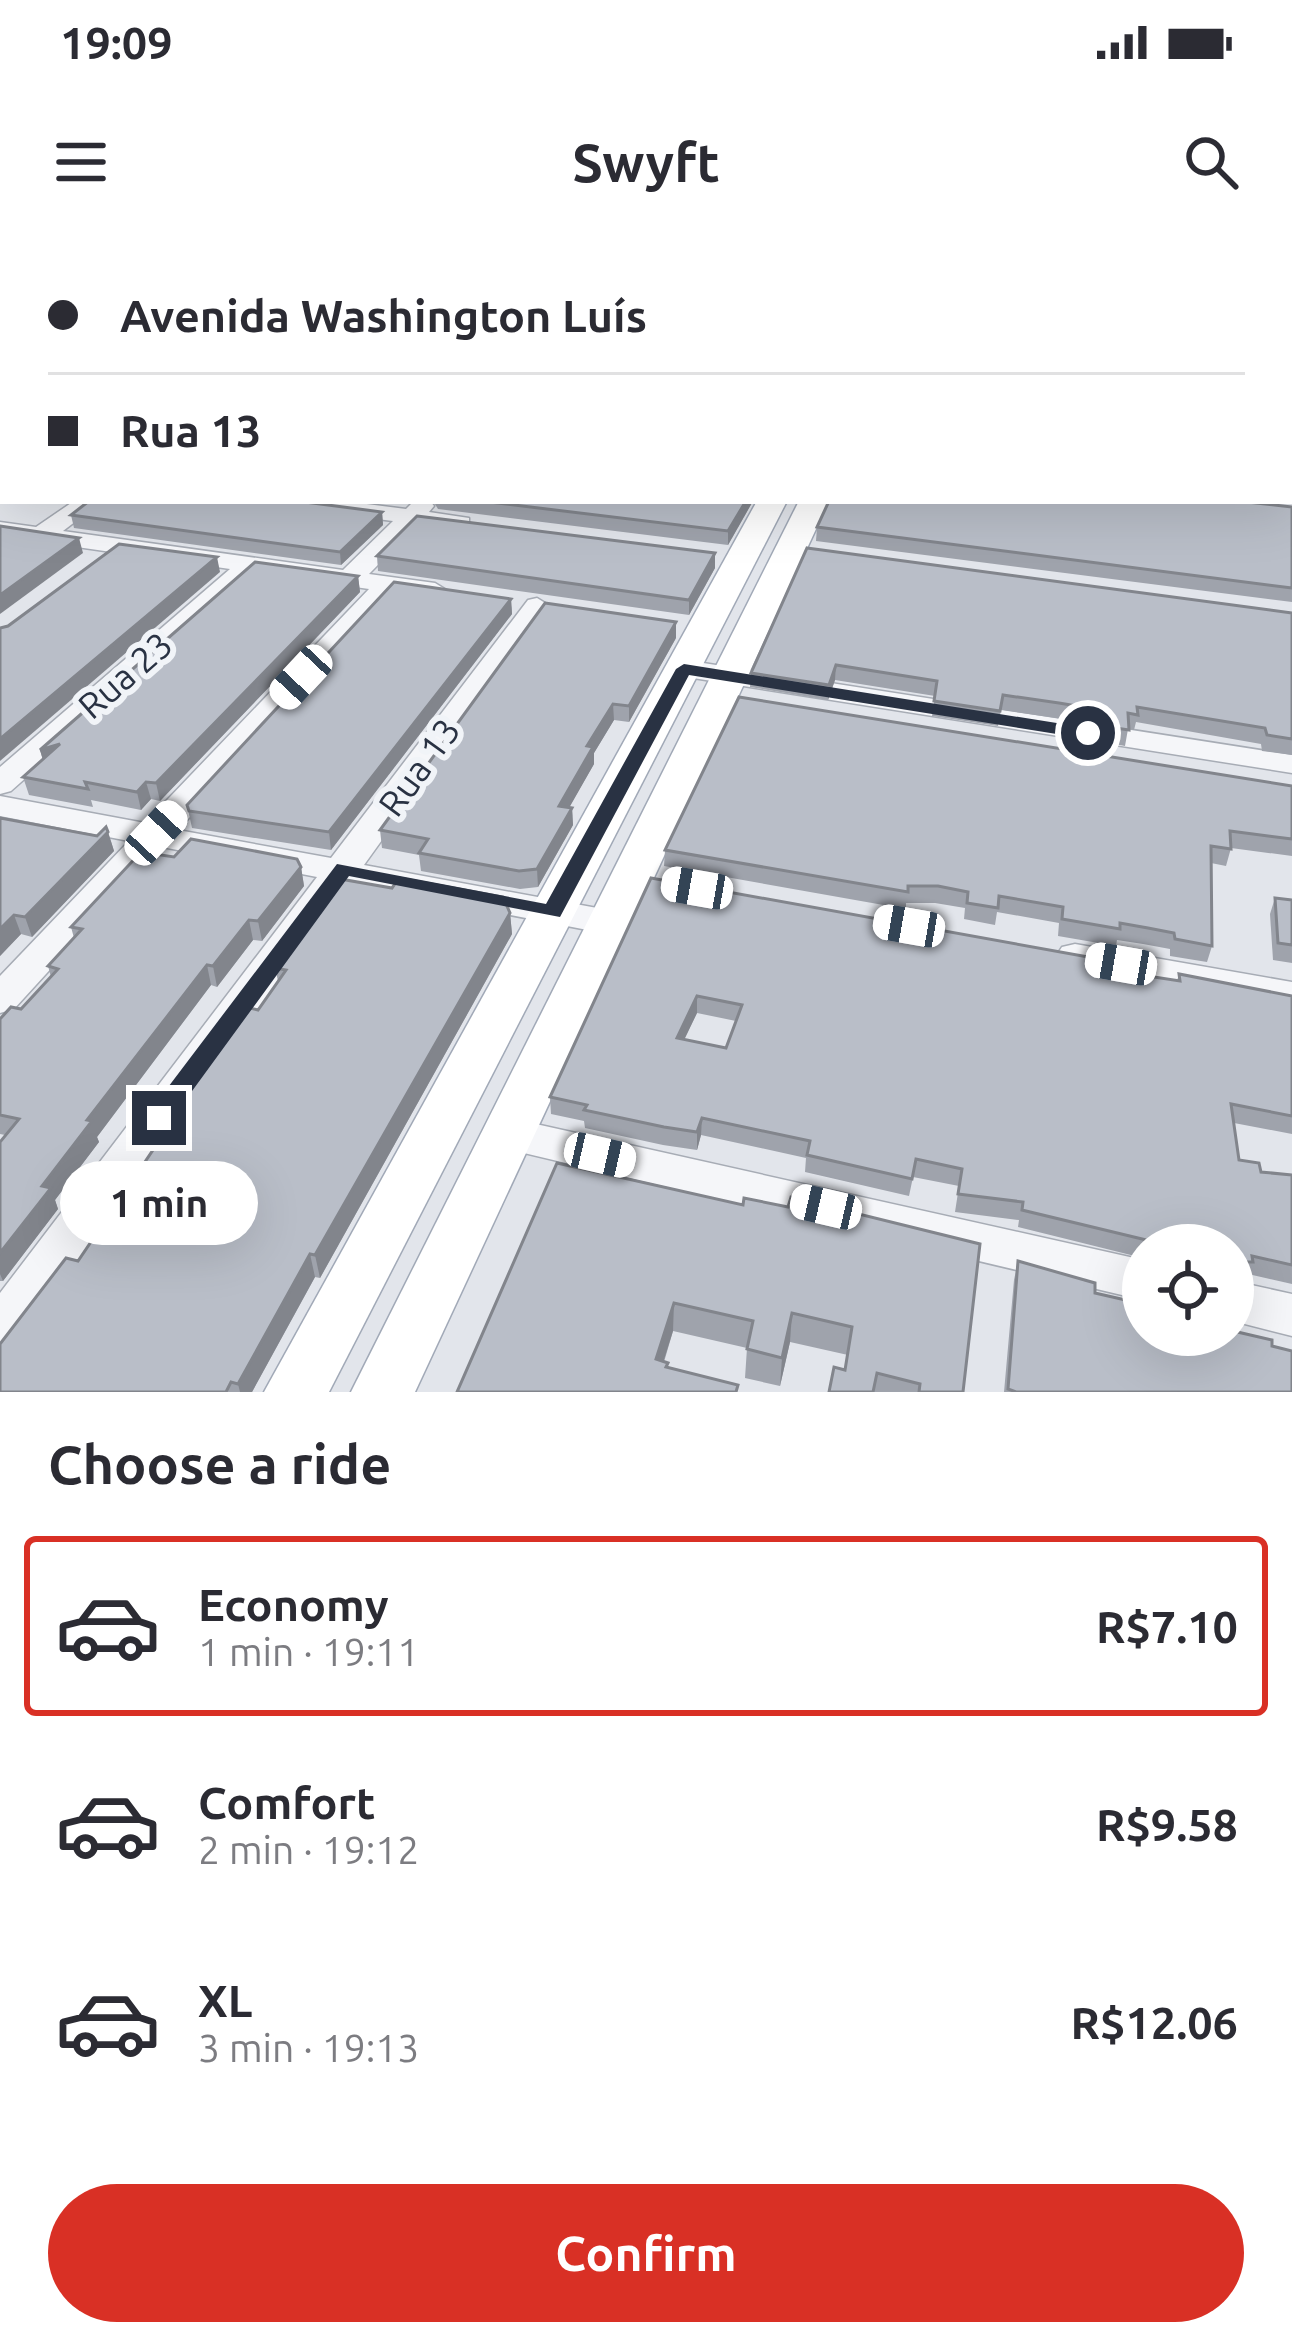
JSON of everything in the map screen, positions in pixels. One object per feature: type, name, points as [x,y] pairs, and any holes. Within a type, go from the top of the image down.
[{"type":"main road","points":[[383,1392],[629,875],[730,558],[795,504]]},
{"type":"main road","points":[[296,1392],[552,912],[699,664],[802,551],[797,504]]},
{"type":"street","points":[[40,535],[86,504]]},
{"type":"street","points":[[338,504],[420,509],[483,526]]},
{"type":"street","points":[[350,578],[420,509]]},
{"type":"street","points":[[3,517],[40,535],[452,594]]},
{"type":"street","points":[[76,575],[115,546]]},
{"type":"street","name":"Rua 23","points":[[0,784],[250,565]]},
{"type":"street","points":[[0,1000],[388,584]]},
{"type":"street","name":"Rua 13","points":[[0,1331],[537,606]]},
{"type":"street","points":[[699,664],[1278,773]]},
{"type":"street","points":[[0,806],[608,922]]},
{"type":"street","points":[[629,875],[677,884]]},
{"type":"street","points":[[1042,950],[1292,995]]},
{"type":"street","points":[[509,1134],[1122,1275]]},
{"type":"street","points":[[1254,1306],[1292,1315]]},
{"type":"building","points":[[85,504],[320,504],[382,512],[340,552],[71,515]]},
{"type":"building","points":[[506,504],[744,504],[728,531]]},
{"type":"building","points":[[828,504],[1292,507],[1292,588],[817,527]]},
{"type":"building","points":[[417,516],[715,553],[689,600],[377,556]]},
{"type":"building","points":[[0,526],[79,538],[0,595]]},
{"type":"building","points":[[119,544],[217,557],[0,739],[0,628]]},
{"type":"building","points":[[807,548],[1292,613],[1292,739],[1267,735],[1265,728],[1137,707],[1138,715],[1128,713],[1129,730],[1082,723],[1083,707],[1059,703],[1003,695],[1000,711],[934,701],[937,681],[836,665],[829,685],[751,673]]},
{"type":"building","points":[[255,562],[358,576],[156,783],[146,782],[137,792],[23,777],[60,744],[40,750]]},
{"type":"building","points":[[394,582],[511,599],[329,832],[189,811],[187,805]]},
{"type":"building","points":[[545,603],[676,622],[629,706],[613,704],[587,746],[593,747],[559,806],[572,808],[537,869],[519,871],[419,853],[428,839],[380,830]]},
{"type":"building","points":[[739,697],[1292,786],[1292,839],[1230,831],[1231,849],[1211,846],[1212,946],[1148,928],[1120,923],[1120,929],[1062,919],[1063,907],[999,896],[998,908],[967,903],[968,892],[938,886],[908,886],[908,892],[665,850]]},
{"type":"building","points":[[0,818],[97,836],[106,827],[108,832],[25,917],[14,915],[0,929]]},
{"type":"building","points":[[191,839],[297,859],[301,867],[258,921],[249,920],[213,966],[207,965],[87,1120],[92,1121],[42,1186],[51,1188],[0,1253],[0,1142],[19,1119],[0,1115],[0,1019],[11,1007],[21,1009],[58,969],[48,966],[82,929],[71,927],[141,852],[174,857]]},
{"type":"building","points":[[399,878],[503,897],[510,913],[238,1384],[231,1382],[226,1392],[0,1392],[0,1344],[66,1258],[78,1261],[188,1098],[181,1096],[246,1007],[258,1010],[286,970],[275,968],[340,879],[392,888]]},
{"type":"building","points":[[651,878],[1116,962],[1115,971],[1180,981],[1179,974],[1292,996],[1292,1116],[1231,1104],[1239,1160],[1259,1163],[1261,1172],[1292,1175],[1292,1265],[1254,1256],[1254,1224],[1122,1224],[1122,1234],[1022,1210],[1023,1202],[958,1194],[962,1169],[916,1159],[912,1179],[807,1155],[810,1141],[702,1118],[697,1132],[664,1127],[584,1110],[587,1105],[550,1097]],"holes":[[[697,996],[742,1005],[726,1048],[677,1038]]]},
{"type":"building","points":[[1275,898],[1292,900],[1292,945],[1278,943]]},
{"type":"building","points":[[557,1163],[743,1205],[744,1198],[788,1207],[791,1197],[806,1201],[808,1196],[827,1201],[826,1206],[980,1244],[963,1392],[919,1392],[920,1384],[877,1373],[873,1392],[829,1392],[834,1367],[845,1370],[852,1327],[792,1313],[782,1358],[747,1349],[753,1321],[674,1303],[656,1359],[668,1363],[666,1367],[738,1385],[736,1392],[457,1392]]},
{"type":"building","points":[[1018,1261],[1095,1283],[1095,1293],[1122,1299],[1122,1356],[1254,1356],[1254,1336],[1292,1351],[1292,1392],[1008,1389]]},
{"type":"route","points":[[159,1118],[344,868],[552,912],[684,669],[1088,733]]}]
